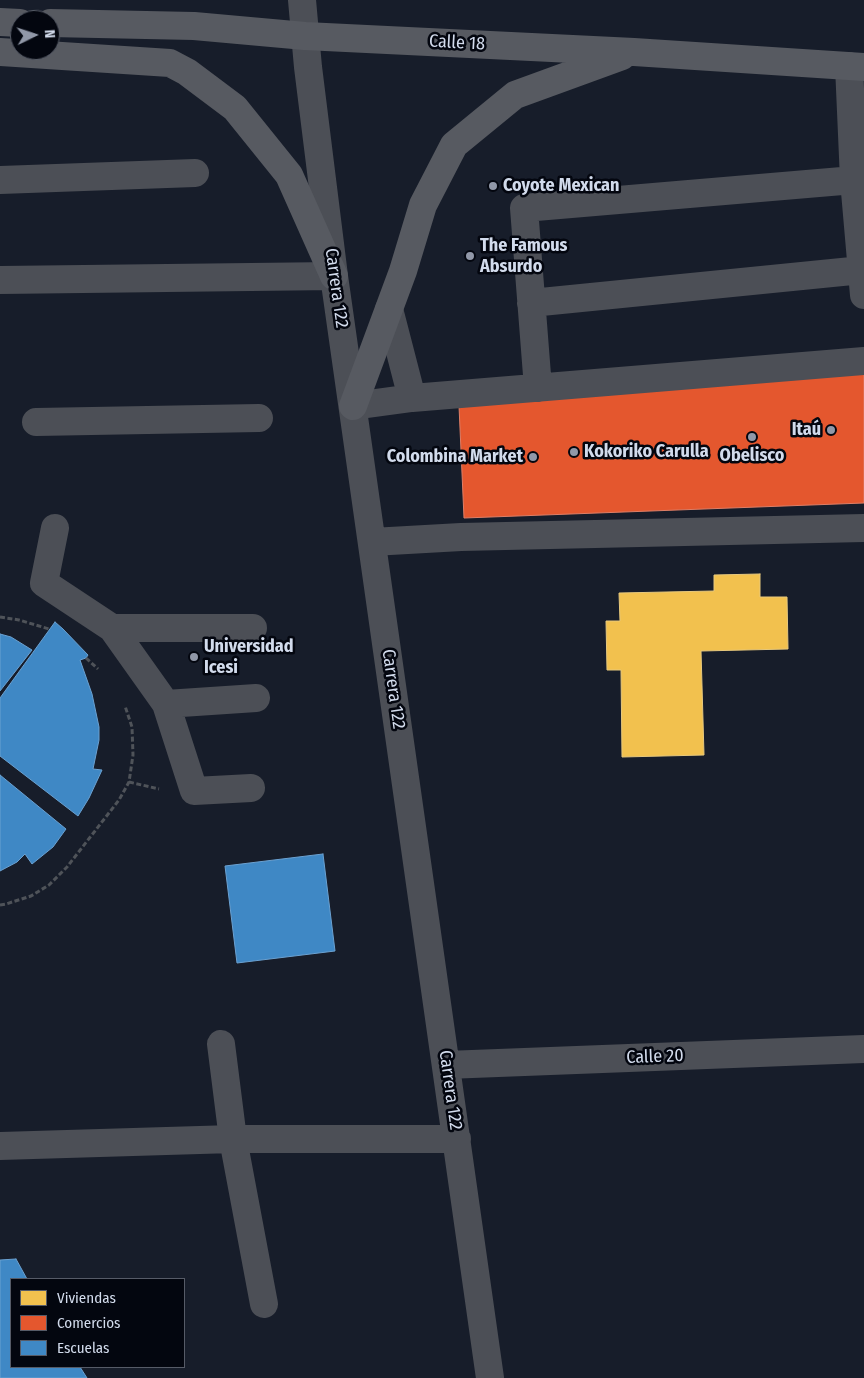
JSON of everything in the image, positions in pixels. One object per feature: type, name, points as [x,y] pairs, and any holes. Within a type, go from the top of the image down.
[{"type":"main road","name":"Calle 18","points":[[60,23],[194,26],[305,36],[634,52],[857,66]]},
{"type":"main road","points":[[0,52],[170,63],[187,72],[235,108],[289,175],[334,276]]},
{"type":"main road","points":[[353,406],[403,271],[423,205],[454,145],[515,95],[634,52]]},
{"type":"street","name":"Carrera 122","points":[[302,0],[308,67],[334,276],[490,1378]]},
{"type":"street","points":[[531,303],[863,282],[854,180],[857,66]]},
{"type":"street","points":[[0,180],[195,173]]},
{"type":"street","points":[[538,388],[524,208],[854,180]]},
{"type":"street","points":[[0,280],[334,276]]},
{"type":"street","points":[[389,309],[412,398]]},
{"type":"street","points":[[353,406],[412,398],[864,361]]},
{"type":"street","points":[[36,422],[259,418]]},
{"type":"street","points":[[55,528],[44,582],[112,628],[166,704],[194,792],[250,788]]},
{"type":"street","points":[[372,542],[461,537],[864,528]]},
{"type":"street","points":[[112,628],[253,628]]},
{"type":"street","points":[[166,704],[256,698]]},
{"type":"street","points":[[221,1044],[233,1139],[264,1304]]},
{"type":"street","name":"Calle 20","points":[[446,1065],[864,1049]]},
{"type":"street","points":[[0,1146],[233,1139],[457,1139]]},
{"type":"path","points":[[0,617],[19,620],[50,629]]},
{"type":"path","points":[[86,658],[100,671]]},
{"type":"path","points":[[0,905],[31,896],[49,886],[67,867],[119,800],[129,782],[133,755],[132,727],[123,700]]},
{"type":"building: Viviendas","points":[[760,574],[760,597],[787,597],[788,649],[701,651],[704,755],[622,757],[621,670],[607,670],[606,621],[620,621],[619,593],[714,591],[714,575]]},
{"type":"building: Comercios","points":[[864,372],[864,503],[464,518],[459,406]]},
{"type":"building: Escuelas","points":[[55,622],[88,655],[80,660],[92,694],[99,727],[99,740],[93,769],[102,770],[78,816],[0,756],[0,698]]},
{"type":"building: Escuelas","points":[[0,634],[11,637],[32,650],[0,691]]},
{"type":"building: Escuelas","points":[[0,775],[66,829],[53,847],[32,864],[25,854],[17,862],[0,871]]},
{"type":"building: Escuelas","points":[[323,854],[335,951],[237,963],[225,866]]},
{"type":"building: Escuelas","points":[[16,1259],[26,1278],[10,1278],[10,1368],[81,1368],[87,1378],[0,1378],[0,1260]]},
{"type":"place","name":"Coyote Mexican","points":[[493,186]]},
{"type":"place","name":"The Famous Absurdo","points":[[470,256]]},
{"type":"place","name":"Itaú","points":[[831,430]]},
{"type":"place","name":"Obelisco","points":[[752,437]]},
{"type":"place","name":"Kokoriko Carulla","points":[[574,452]]},
{"type":"place","name":"Colombina Market","points":[[533,457]]},
{"type":"place","name":"Universidad Icesi","points":[[194,657]]}]
